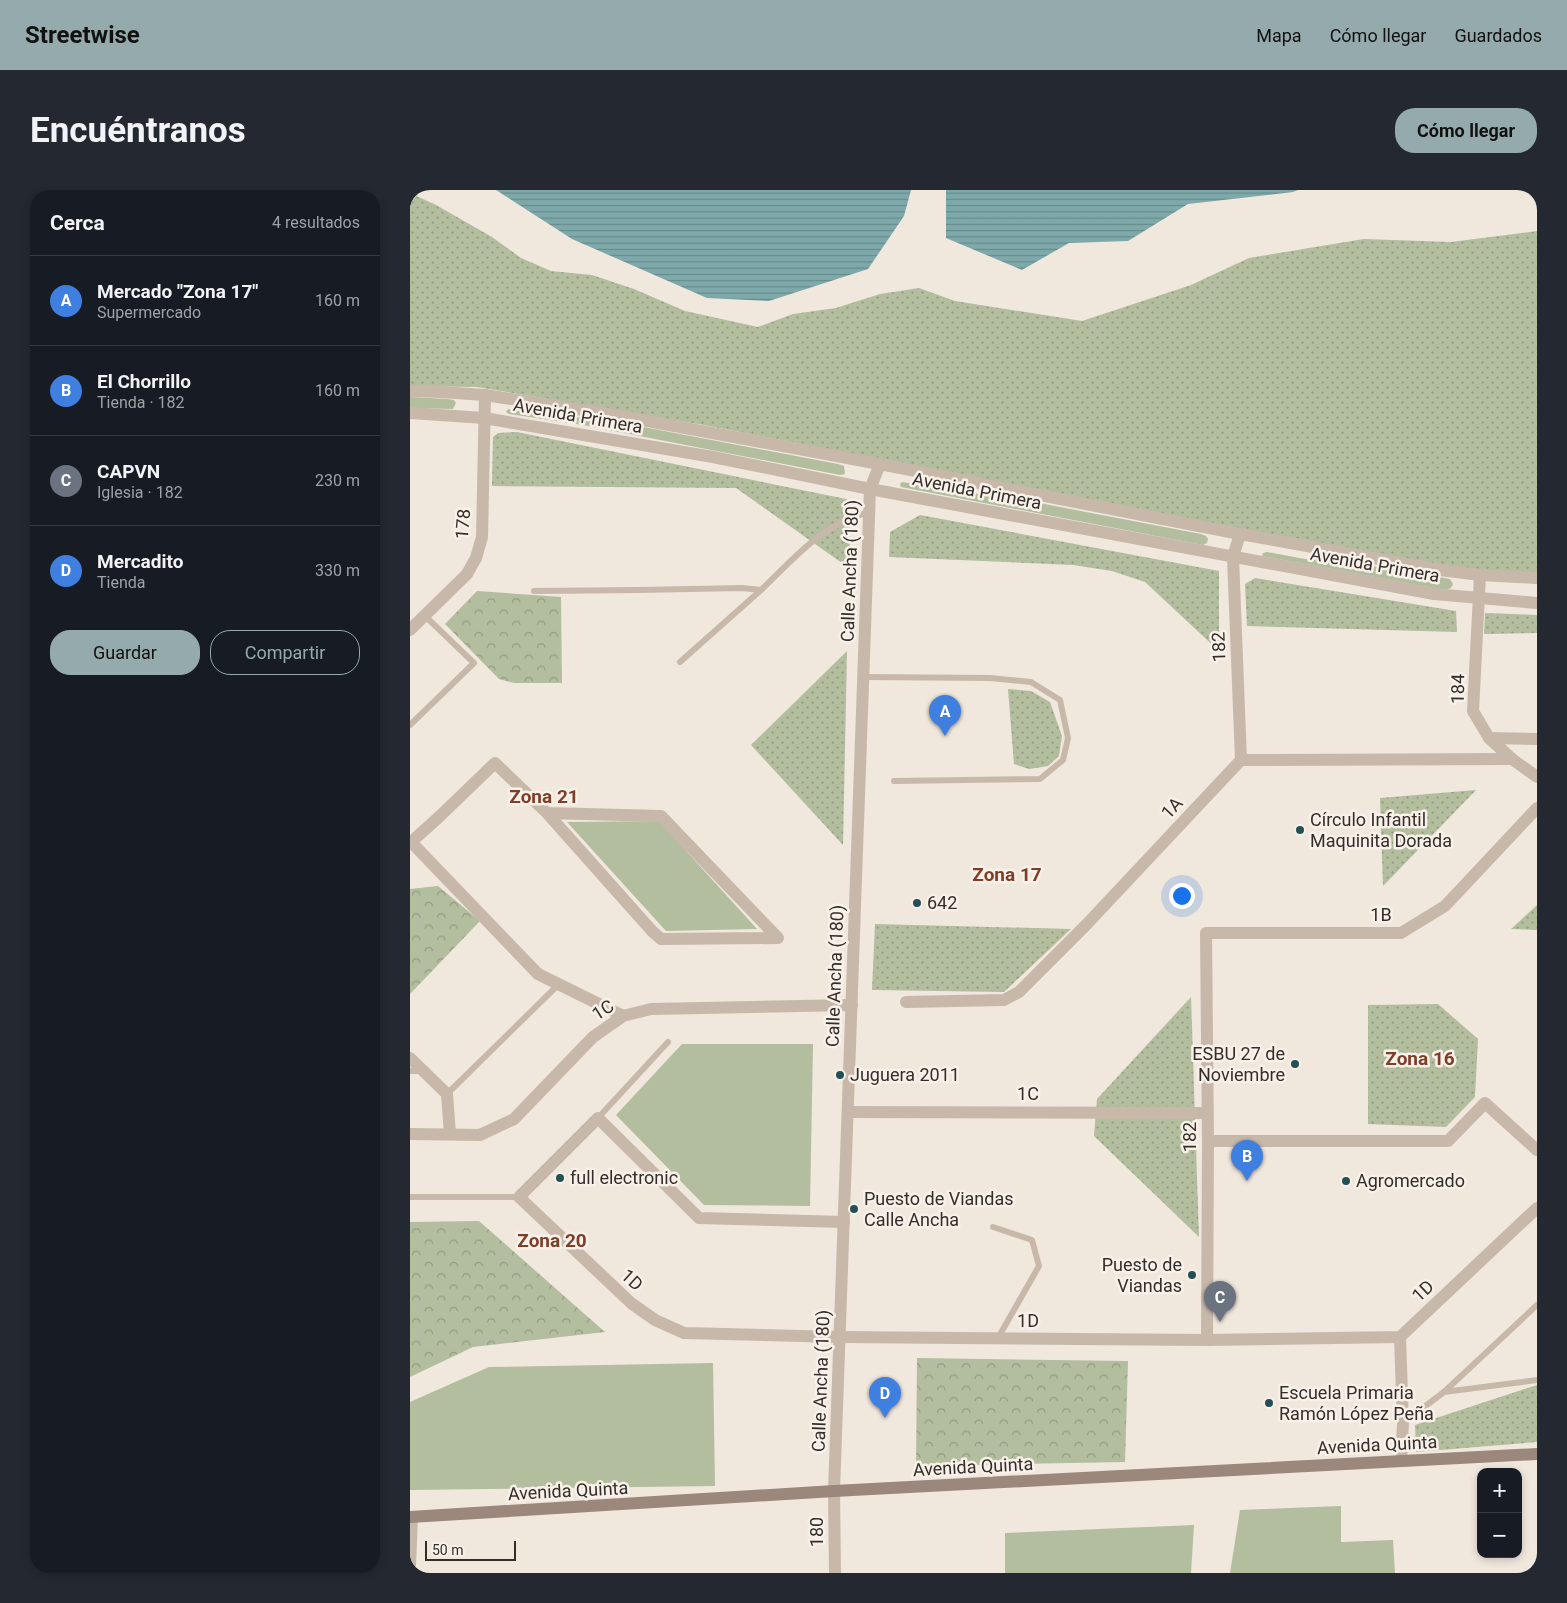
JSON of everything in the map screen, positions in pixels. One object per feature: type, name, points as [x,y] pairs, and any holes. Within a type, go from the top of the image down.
[{"type":"main road","name":"Avenida Quinta","points":[[411,1517],[834,1491],[1537,1454]]},
{"type":"street","name":"Avenida Primera","points":[[410,391],[485,395],[615,415],[1240,534],[1440,570],[1480,575],[1537,578]]},
{"type":"street","name":"178","points":[[410,630],[466,574],[476,558],[482,537],[485,395]]},
{"type":"street","name":"Avenida Primera","points":[[410,413],[484,418],[713,457],[870,489],[1416,591],[1537,603]]},
{"type":"street","name":"Calle Ancha (180)","points":[[834,1491],[870,489],[880,464]]},
{"type":"street","name":"182","points":[[1240,534],[1233,557],[1241,760]]},
{"type":"street","name":"184","points":[[1480,575],[1473,711],[1489,738],[1512,760],[1537,777]]},
{"type":"street","points":[[1489,738],[1537,738]]},
{"type":"street","points":[[1241,760],[1512,760]]},
{"type":"street","name":"1A","points":[[906,1002],[1004,1000],[1019,992],[1086,926],[1241,760]]},
{"type":"street","points":[[547,813],[661,816],[778,938],[661,939],[547,813],[494,763],[411,843],[538,974],[623,1016]]},
{"type":"street","name":"1B","points":[[1206,933],[1401,933],[1445,906],[1537,808]]},
{"type":"street","name":"182","points":[[1206,933],[1207,1340]]},
{"type":"street","name":"1C","points":[[410,1134],[480,1135],[514,1119],[594,1037],[623,1016],[651,1009],[852,1005]]},
{"type":"street","points":[[410,1058],[447,1094],[450,1134]]},
{"type":"street","points":[[1208,1141],[1448,1141],[1486,1103],[1537,1150]]},
{"type":"street","name":"1C","points":[[848,1112],[1207,1113]]},
{"type":"street","points":[[519,1197],[598,1118],[699,1218],[844,1222]]},
{"type":"street","name":"1D","points":[[519,1197],[631,1303],[655,1320],[684,1333],[840,1338],[1207,1340],[1400,1337],[1537,1208]]},
{"type":"street","points":[[1400,1337],[1403,1423],[1401,1461]]},
{"type":"street","name":"180","points":[[834,1491],[835,1573]]},
{"type":"street","points":[[410,1566],[411,1517]]},
{"type":"lane","points":[[680,662],[761,590],[818,535],[856,515],[870,512]]},
{"type":"lane","points":[[534,591],[742,588],[761,590]]},
{"type":"lane","points":[[410,725],[474,664],[424,615]]},
{"type":"lane","points":[[864,677],[990,678],[1031,682],[1060,700],[1068,738],[1063,760],[1040,779],[894,781]]},
{"type":"lane","points":[[447,1094],[559,984]]},
{"type":"lane","points":[[598,1118],[668,1042]]},
{"type":"lane","points":[[410,1071],[424,1071]]},
{"type":"lane","points":[[410,1197],[519,1197]]},
{"type":"lane","points":[[993,1227],[1032,1240],[1040,1266],[997,1339]]},
{"type":"lane","points":[[1403,1423],[1444,1392],[1537,1305]]},
{"type":"lane","points":[[1444,1392],[1537,1380]]},
{"type":"green space","points":[[410,193],[436,205],[492,237],[521,258],[551,271],[592,275],[634,289],[685,311],[758,327],[793,314],[836,308],[880,294],[919,288],[955,301],[1082,321],[1191,285],[1249,258],[1364,239],[1451,242],[1537,231],[1537,575],[1477,575],[704,425],[477,387],[410,386]]},
{"type":"green space","points":[[410,397],[448,399],[454,400],[456,403],[453,409],[410,408]]},
{"type":"green space","points":[[508,409],[566,417],[591,417],[838,464],[844,466],[845,474],[840,475],[583,425],[509,414],[506,412]]},
{"type":"green space","points":[[517,432],[851,500],[849,568],[736,488],[492,486],[493,437],[498,433]]},
{"type":"green space","points":[[902,482],[958,492],[992,494],[1201,534],[1208,539],[1207,543],[1203,545],[901,487],[900,484]]},
{"type":"green space","points":[[920,515],[1219,571],[1219,651],[1145,582],[1112,571],[1073,565],[889,557],[890,532]]},
{"type":"green space","points":[[1267,552],[1305,559],[1336,560],[1450,579],[1453,584],[1451,588],[1444,590],[1262,556],[1263,553]]},
{"type":"green space","points":[[1255,578],[1456,611],[1457,632],[1247,626],[1245,584]]},
{"type":"green space","points":[[477,591],[561,597],[562,683],[514,683],[499,679],[445,624]]},
{"type":"green space","points":[[1485,613],[1537,615],[1537,633],[1484,634]]},
{"type":"green space","points":[[847,651],[843,845],[751,745]]},
{"type":"green space","points":[[1008,689],[1031,691],[1050,702],[1062,736],[1059,756],[1048,766],[1029,769],[1014,764]]},
{"type":"green space","points":[[1476,790],[1383,886],[1380,798]]},
{"type":"green space","points":[[659,821],[757,929],[666,931],[567,822]]},
{"type":"green space","points":[[438,886],[480,921],[410,994],[410,889]]},
{"type":"green space","points":[[1537,905],[1537,930],[1511,929]]},
{"type":"green space","points":[[875,924],[1071,929],[1004,992],[872,990]]},
{"type":"green space","points":[[1191,997],[1199,1237],[1094,1136],[1097,1099]]},
{"type":"green space","points":[[1438,1004],[1478,1039],[1475,1097],[1446,1127],[1368,1124],[1368,1005]]},
{"type":"green space","points":[[682,1044],[813,1044],[810,1206],[704,1205],[616,1115]]},
{"type":"green space","points":[[479,1221],[605,1332],[473,1347],[410,1377],[410,1222]]},
{"type":"green space","points":[[917,1358],[1128,1361],[1125,1462],[916,1466]]},
{"type":"green space","points":[[713,1363],[715,1486],[410,1490],[410,1402],[489,1367]]},
{"type":"green space","points":[[1537,1385],[1537,1442],[1416,1452],[1415,1425]]},
{"type":"green space","points":[[1341,1506],[1341,1542],[1393,1540],[1395,1573],[1230,1573],[1240,1510]]},
{"type":"green space","points":[[1194,1525],[1191,1573],[1005,1573],[1005,1533]]},
{"type":"water","points":[[496,190],[911,190],[904,216],[868,269],[769,301],[707,298],[572,239]]},
{"type":"water","points":[[946,190],[1298,190],[1188,204],[1128,241],[1069,243],[1022,270],[946,238]]},
{"type":"place","name":"Mercado \"Zona 17\"","points":[[945,736]]},
{"type":"place","name":"Círculo Infantil Maquinita Dorada","points":[[1300,830]]},
{"type":"place","name":"642","points":[[917,903]]},
{"type":"place","name":"ESBU 27 de Noviembre","points":[[1295,1064]]},
{"type":"place","name":"Juguera 2011","points":[[840,1075]]},
{"type":"place","name":"full electronic","points":[[560,1178]]},
{"type":"place","name":"El Chorrillo","points":[[1247,1181]]},
{"type":"place","name":"Agromercado","points":[[1346,1181]]},
{"type":"place","name":"Puesto de Viandas Calle Ancha","points":[[854,1209]]},
{"type":"place","name":"Puesto de Viandas","points":[[1192,1275]]},
{"type":"place","name":"CAPVN","points":[[1220,1322]]},
{"type":"place","name":"Escuela Primaria Ramón López Peña","points":[[1269,1403]]},
{"type":"place","name":"Mercadito","points":[[885,1418]]},
{"type":"district","name":"Zona 21","points":[[544,796]]},
{"type":"district","name":"Zona 17","points":[[1007,874]]},
{"type":"district","name":"Zona 16","points":[[1420,1058]]},
{"type":"district","name":"Zona 20","points":[[552,1240]]}]
